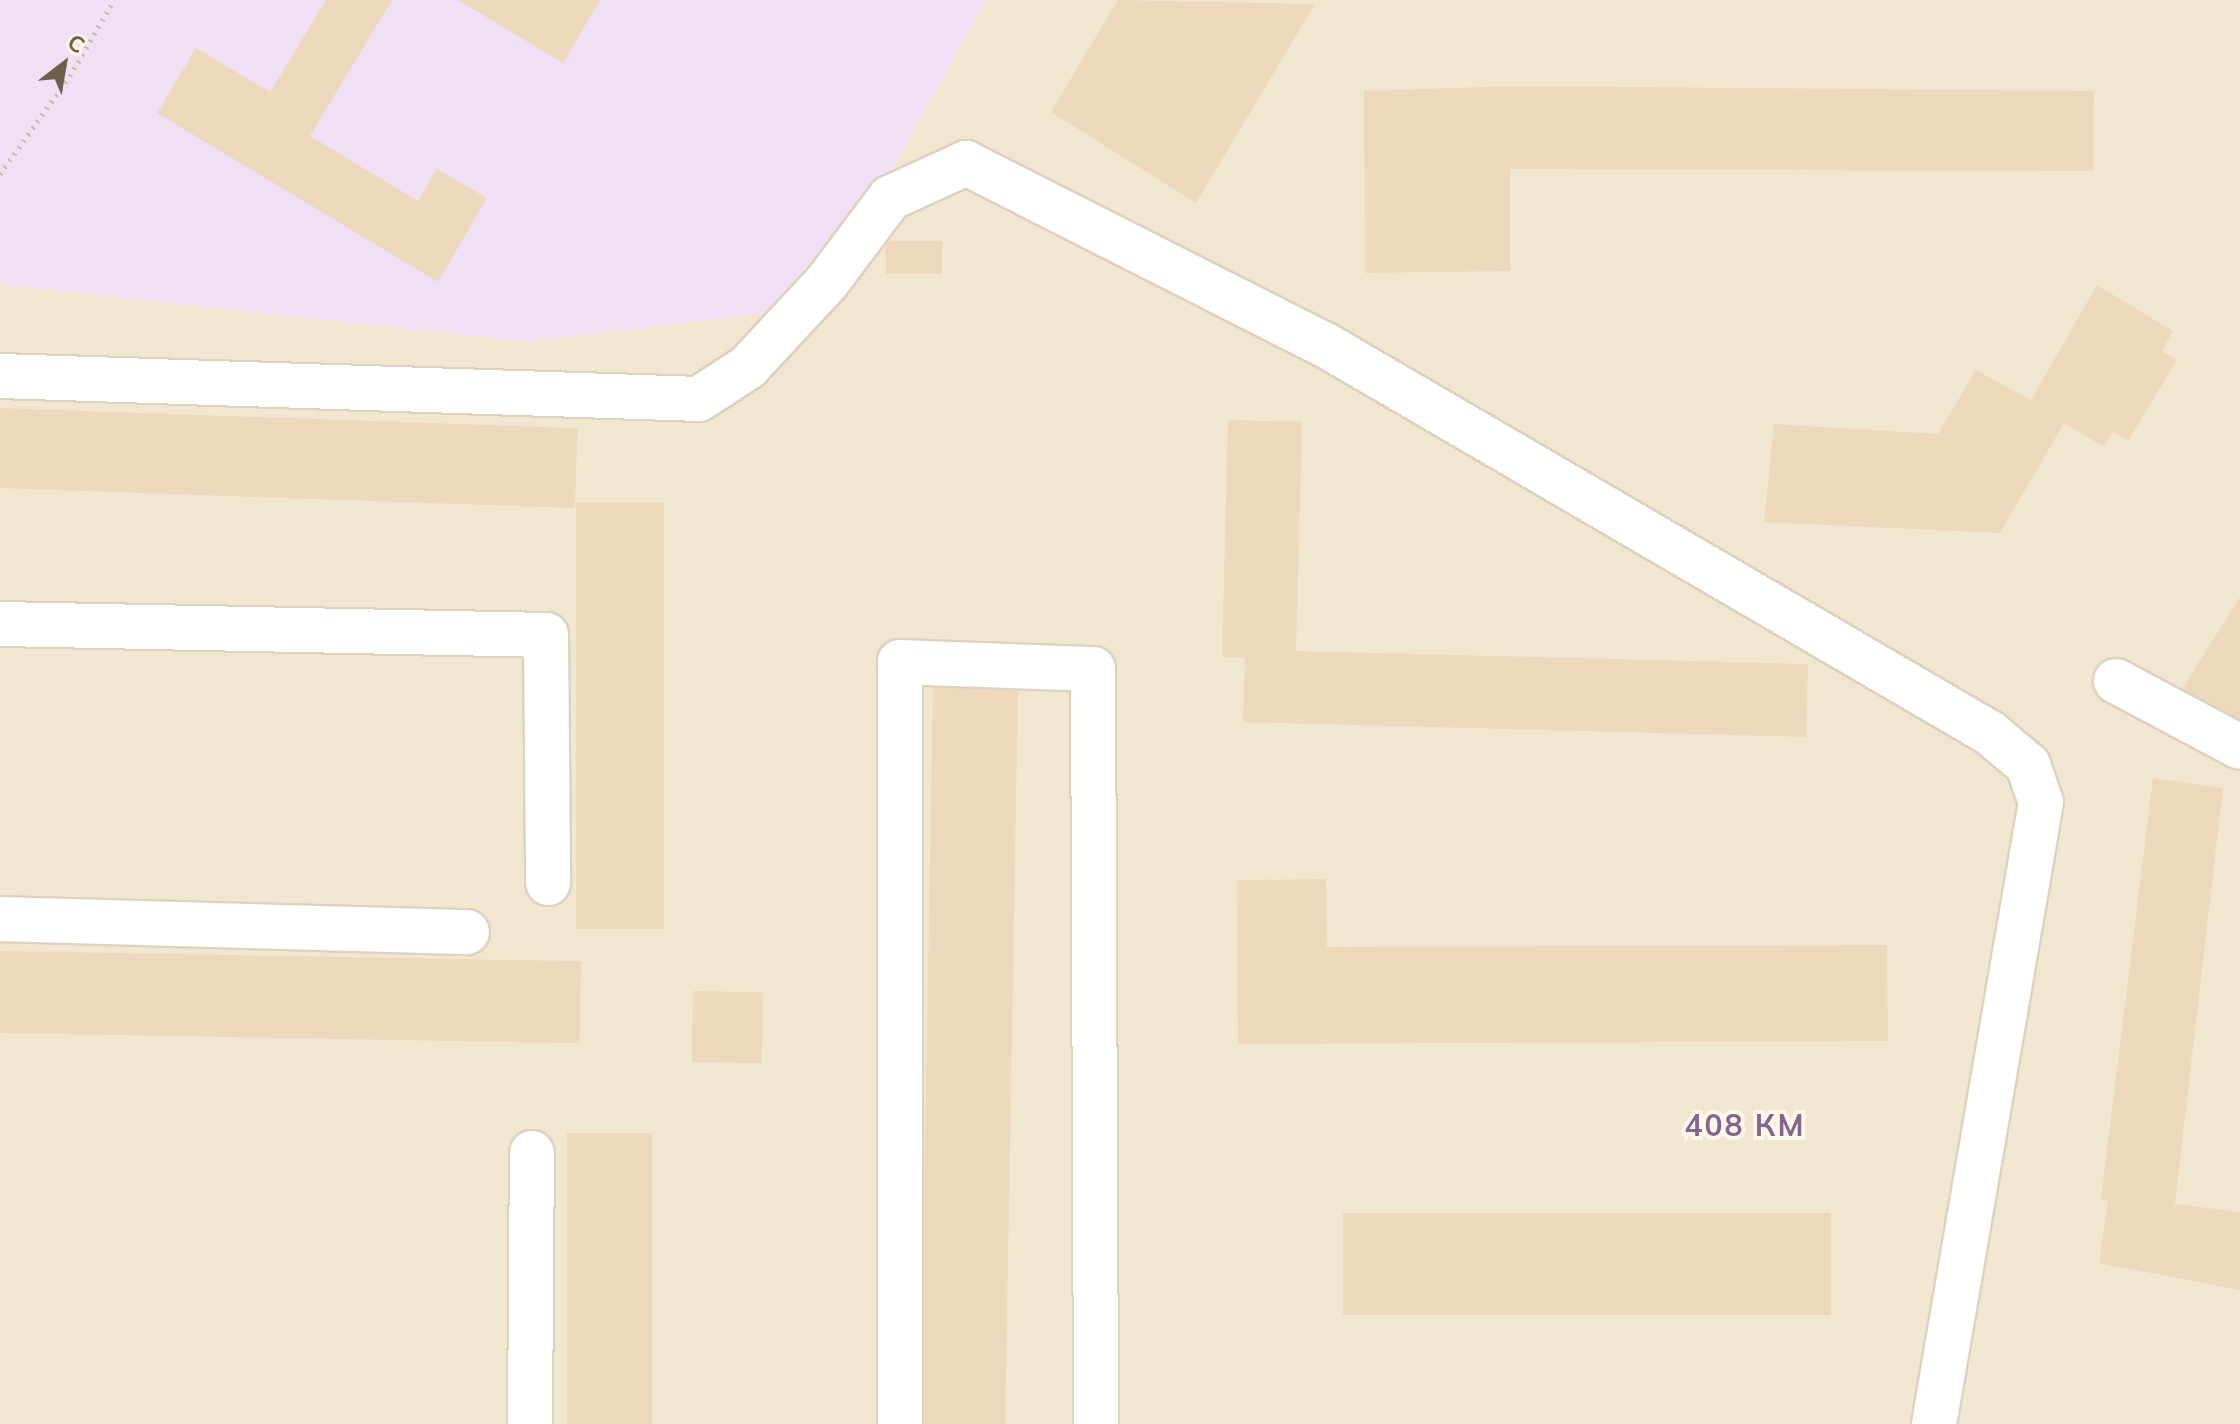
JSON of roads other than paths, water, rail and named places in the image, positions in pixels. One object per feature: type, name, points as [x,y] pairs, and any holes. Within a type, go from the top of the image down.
[{"type":"lane","points":[[0,376],[699,399],[748,367],[827,282],[890,198],[966,163],[1327,346],[1990,733],[2028,765],[2041,802],[1934,1424]]},
{"type":"lane","points":[[0,624],[546,635],[548,883]]},
{"type":"lane","points":[[900,1424],[900,662],[1093,669],[1096,1424]]},
{"type":"lane","points":[[2116,681],[2240,747]]},
{"type":"lane","points":[[0,919],[467,932]]},
{"type":"lane","points":[[530,1424],[532,1153]]},
{"type":"district","name":"408 КМ","points":[[1745,1125]]}]
